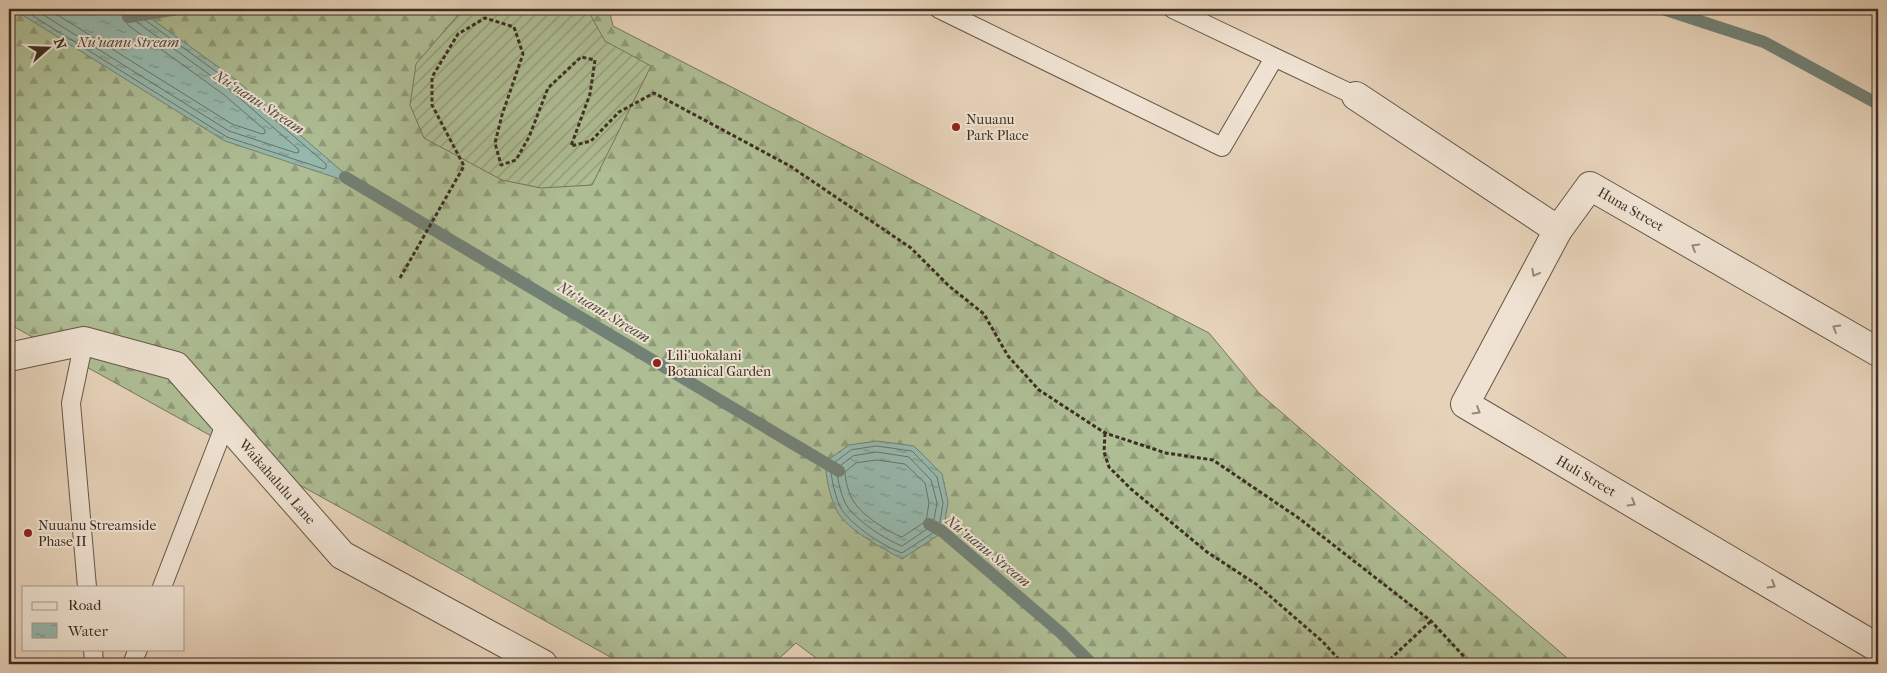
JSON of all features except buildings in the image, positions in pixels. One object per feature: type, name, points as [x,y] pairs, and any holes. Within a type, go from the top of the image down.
[{"type":"street","points":[[1356,96],[1558,230]]},
{"type":"street","name":"Huna Street","points":[[1558,230],[1590,186],[1878,352]]},
{"type":"street","name":"Huli Street","points":[[1558,230],[1465,404],[1878,648]]},
{"type":"street","name":"Waikahalulu Lane","points":[[9,357],[84,341],[176,366],[342,555],[543,664]]},
{"type":"lane","points":[[940,9],[1222,147],[1274,58]]},
{"type":"lane","points":[[1173,9],[1356,96]]},
{"type":"lane","points":[[84,341],[71,403],[87,586]]},
{"type":"lane","points":[[162,586],[226,422]]},
{"type":"lane","points":[[93,650],[94,664]]},
{"type":"lane","points":[[132,664],[138,650]]},
{"type":"path","points":[[400,278],[464,166],[432,105],[432,77],[458,34],[485,18],[514,27],[523,54],[502,115],[495,143],[501,165],[516,160],[529,137],[548,88],[581,57],[595,60],[590,94],[571,146],[591,141],[619,112],[654,93],[790,166],[911,248],[948,286],[984,314],[1008,356],[1039,390],[1105,433],[1166,453],[1213,460],[1300,519],[1431,621],[1472,664]]},
{"type":"path","points":[[1105,433],[1104,452],[1109,467],[1131,490],[1207,552],[1256,584],[1323,642],[1343,664]]},
{"type":"path","points":[[1385,664],[1431,621]]},
{"type":"green space","name":"Lili'uokalani Botanical Garden","points":[[9,9],[609,9],[613,26],[1209,333],[1259,393],[1574,664],[824,664],[796,643],[773,664],[623,664],[9,324]]},
{"type":"green space","points":[[478,9],[587,9],[605,41],[651,66],[592,185],[541,188],[502,180],[424,138],[410,105],[416,64],[458,15]]},
{"type":"water","name":"Nu'uanu Stream","points":[[13,9],[138,9],[235,79],[358,185],[225,141]]},
{"type":"water","points":[[877,441],[914,446],[942,474],[948,502],[943,532],[902,559],[857,532],[842,518],[832,500],[826,474],[825,462],[849,445]]},
{"type":"waterway","points":[[128,17],[178,9]]},
{"type":"waterway","points":[[1663,9],[1764,42],[1878,104]]},
{"type":"waterway","name":"Nuʻuanu Stream","points":[[345,177],[839,471]]},
{"type":"waterway","name":"Nuʻuanu Stream","points":[[929,524],[943,532],[1061,633],[1092,664]]},
{"type":"place","name":"Nuuanu Park Place","points":[[956,127]]},
{"type":"place","name":"Lili'uokalani Botanical Garden","points":[[657,363]]},
{"type":"place","name":"Nuuanu Streamside Phase II","points":[[28,533]]}]
